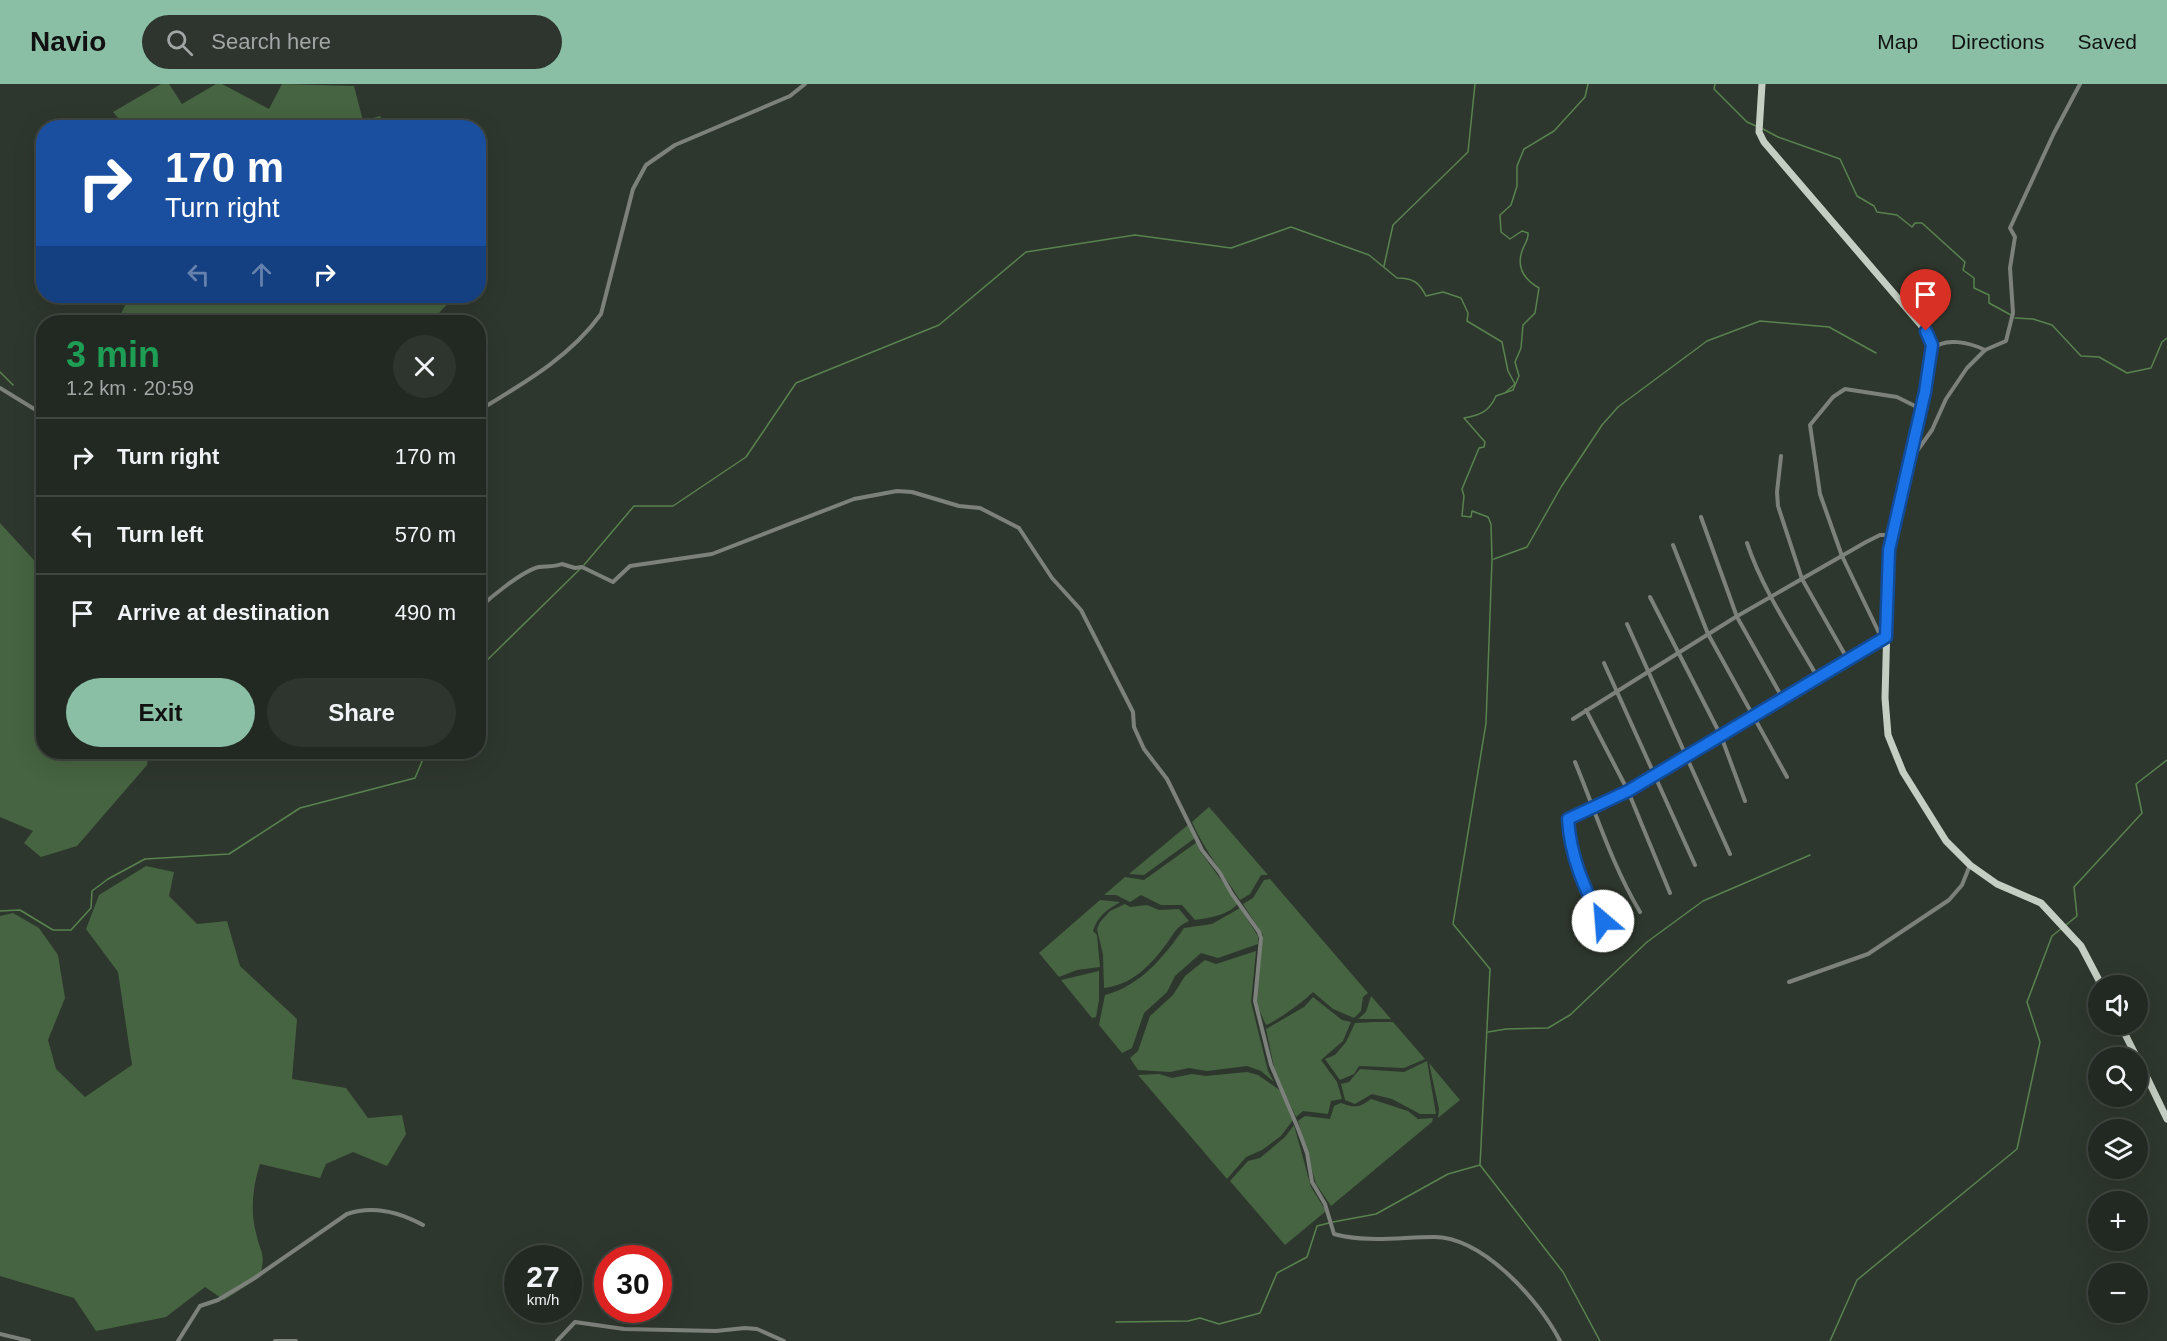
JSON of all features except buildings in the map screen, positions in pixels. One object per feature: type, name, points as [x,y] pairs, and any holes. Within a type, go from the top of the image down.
[{"type":"main road","points":[[1762,84],[1759,128],[1789,171],[1926,331],[1932,351],[1922,409],[1892,535],[1887,574],[1884,638],[1885,698],[1892,748],[1903,772],[1946,841],[1970,865],[2003,887],[2036,900],[2087,955],[2097,975]]},
{"type":"main road","points":[[2148,1080],[2167,1119]]},
{"type":"street","points":[[486,406],[548,367],[592,329],[601,314],[633,189],[646,165],[675,145],[790,96],[805,84]]},
{"type":"street","points":[[1908,465],[1932,430],[1958,380],[1985,350],[2006,341],[2013,313],[2010,268],[2015,237],[2010,228],[2054,133],[2080,84]]},
{"type":"street","points":[[1932,351],[1938,345],[1949,342],[1985,350]]},
{"type":"street","points":[[0,387],[36,410]]},
{"type":"street","points":[[1611,935],[1588,892],[1569,836],[1568,819],[1628,791],[1884,638],[1842,556],[1820,494],[1809,433],[1814,417],[1845,389],[1897,397],[1922,409]]},
{"type":"street","points":[[1781,456],[1777,492],[1778,506],[1802,579],[1848,660]]},
{"type":"street","points":[[486,603],[537,567],[550,568],[562,564],[575,568],[582,567],[612,582],[630,567],[712,554],[854,499],[874,494],[897,491],[931,496],[959,506],[989,511],[1019,528],[1052,578],[1081,610],[1133,712],[1134,727],[1144,749],[1167,780],[1202,850],[1259,932],[1261,938],[1255,1001],[1271,1065],[1297,1126],[1307,1153],[1312,1182],[1325,1204],[1334,1233],[1367,1238],[1435,1236],[1470,1246],[1497,1264],[1528,1296],[1552,1326],[1560,1341]]},
{"type":"street","points":[[1701,517],[1737,616],[1783,699]]},
{"type":"street","points":[[1573,719],[1737,616],[1880,535],[1892,535]]},
{"type":"street","points":[[1747,543],[1754,565],[1818,678]]},
{"type":"street","points":[[1673,545],[1707,634],[1787,777]]},
{"type":"street","points":[[1650,597],[1721,736],[1746,801]]},
{"type":"street","points":[[1627,624],[1647,672],[1688,755],[1730,854]]},
{"type":"street","points":[[1604,663],[1656,774],[1695,865]]},
{"type":"street","points":[[1586,710],[1628,791],[1670,893]]},
{"type":"street","points":[[1575,762],[1626,889],[1640,912]]},
{"type":"street","points":[[1789,982],[1868,954],[1896,936],[1949,900],[1962,885],[1970,865]]},
{"type":"street","points":[[178,1341],[200,1306],[253,1279],[347,1214],[358,1210],[383,1211],[398,1214],[423,1225]]},
{"type":"street","points":[[557,1341],[575,1322],[624,1329],[716,1331],[757,1329],[784,1341]]},
{"type":"street","points":[[0,1334],[29,1341]]},
{"type":"street","points":[[275,1341],[296,1341]]},
{"type":"green space","points":[[161,84],[169,84],[182,104],[216,84],[222,84],[269,109],[282,84],[354,86],[363,120],[120,120],[113,112]]},
{"type":"green space","points":[[380,116],[383,120],[366,120]]},
{"type":"green space","points":[[126,303],[448,303],[437,315],[120,315]]},
{"type":"green space","points":[[0,523],[36,562],[36,759],[148,759],[147,765],[77,846],[41,857],[24,843],[33,831],[0,817]]},
{"type":"green space","points":[[1209,807],[1268,875],[1261,875],[1250,894],[1240,900],[1192,822]]},
{"type":"green space","points":[[1189,824],[1195,838],[1144,875],[1129,874]]},
{"type":"green space","points":[[1197,842],[1200,851],[1238,903],[1230,910],[1195,920],[1182,905],[1161,905],[1141,895],[1130,902],[1116,895],[1104,895],[1125,877],[1144,880]]},
{"type":"green space","points":[[146,866],[174,872],[169,896],[197,924],[227,921],[240,966],[297,1019],[292,1079],[346,1088],[368,1118],[402,1115],[406,1134],[387,1166],[353,1152],[326,1164],[320,1178],[260,1164],[254,1189],[253,1207],[254,1225],[263,1258],[260,1277],[224,1300],[205,1287],[166,1317],[96,1331],[74,1298],[0,1276],[0,916],[13,913],[39,928],[58,955],[65,998],[48,1040],[56,1069],[85,1097],[132,1065],[118,972],[86,929],[99,895]]},
{"type":"green space","points":[[1270,879],[1368,993],[1363,997],[1361,1011],[1354,1018],[1333,1009],[1313,992],[1266,1025],[1255,1001],[1263,935],[1243,904],[1253,898],[1264,880]]},
{"type":"green space","points":[[1100,900],[1120,902],[1100,917],[1093,931],[1097,935],[1100,967],[1077,970],[1059,977],[1039,953]]},
{"type":"green space","points":[[1125,904],[1130,907],[1147,905],[1159,910],[1179,909],[1189,921],[1176,930],[1161,951],[1140,973],[1123,983],[1104,988],[1103,955],[1097,929],[1110,911]]},
{"type":"green space","points":[[1240,908],[1258,936],[1258,944],[1218,958],[1201,953],[1175,976],[1167,992],[1144,1013],[1132,1048],[1122,1053],[1099,1025],[1105,995],[1129,985],[1150,969],[1184,928],[1212,924]]},
{"type":"green space","points":[[1256,951],[1251,1002],[1268,1071],[1274,1082],[1261,1071],[1247,1066],[1207,1071],[1189,1068],[1170,1072],[1138,1070],[1130,1058],[1138,1051],[1150,1016],[1173,995],[1185,976],[1205,960],[1216,964]]},
{"type":"green space","points":[[1099,971],[1099,1000],[1096,1017],[1092,1018],[1061,980]]},
{"type":"green space","points":[[1371,996],[1391,1019],[1358,1019],[1366,1012]]},
{"type":"green space","points":[[1313,997],[1342,1020],[1351,1022],[1343,1041],[1321,1060],[1337,1082],[1342,1099],[1331,1101],[1328,1114],[1303,1111],[1296,1117],[1275,1072],[1266,1029],[1304,1007]]},
{"type":"green space","points":[[1393,1022],[1425,1059],[1404,1068],[1359,1066],[1354,1074],[1340,1080],[1325,1059],[1335,1055],[1346,1042],[1355,1023]]},
{"type":"green space","points":[[1427,1061],[1436,1114],[1420,1114],[1392,1099],[1372,1094],[1355,1104],[1345,1100],[1341,1084],[1349,1082],[1360,1069],[1404,1072]]},
{"type":"green space","points":[[1429,1063],[1460,1100],[1438,1118],[1439,1109]]},
{"type":"green space","points":[[1247,1072],[1258,1075],[1281,1091],[1293,1120],[1281,1136],[1262,1150],[1246,1157],[1227,1179],[1138,1075],[1159,1074],[1172,1078],[1192,1074],[1206,1076]]},
{"type":"green space","points":[[1371,1099],[1408,1111],[1418,1119],[1433,1118],[1432,1122],[1331,1206],[1316,1184],[1298,1121],[1305,1116],[1330,1119],[1334,1106],[1341,1103],[1357,1106]]},
{"type":"green space","points":[[1294,1125],[1311,1187],[1326,1211],[1285,1245],[1230,1181],[1248,1161],[1260,1158],[1285,1137]]},
{"type":"waterway","points":[[1384,266],[1393,225],[1468,152],[1475,84]]},
{"type":"waterway","points":[[1588,84],[1585,97],[1554,131],[1524,149],[1517,166],[1517,186],[1511,205],[1500,215],[1501,232],[1510,239],[1522,231],[1528,233],[1520,263],[1526,278],[1539,288],[1535,313],[1523,325],[1521,348],[1515,362],[1519,376],[1513,390],[1496,396],[1483,412],[1464,418],[1485,442],[1484,447],[1479,448],[1462,489],[1464,496],[1462,516],[1471,517],[1472,511],[1488,517],[1491,524],[1492,560],[1486,723],[1453,924],[1490,969],[1480,1165],[1563,1272],[1600,1341]]},
{"type":"waterway","points":[[1715,84],[1714,89],[1747,122],[1756,126]]},
{"type":"waterway","points":[[1763,129],[1778,137],[1840,159],[1857,196],[1874,206],[1877,212],[1897,215],[1912,227],[1915,223],[1922,223],[1965,262],[1963,270],[1974,278],[1974,288],[1989,295],[1989,303],[2011,315]]},
{"type":"waterway","points":[[584,565],[634,506],[673,506],[746,457],[796,383],[939,325],[1026,252],[1135,235],[1231,248],[1291,227],[1369,255],[1397,278],[1415,282],[1426,296],[1443,292],[1461,298],[1468,313],[1467,321],[1502,342],[1508,371],[1515,384],[1506,392]]},
{"type":"waterway","points":[[2015,318],[2033,319],[2052,325],[2081,356],[2099,357],[2127,373],[2151,368],[2162,342],[2167,338]]},
{"type":"waterway","points":[[1494,559],[1527,547],[1561,487],[1602,425],[1618,407],[1707,341],[1760,321],[1829,327],[1876,353]]},
{"type":"waterway","points":[[0,372],[13,385]]},
{"type":"waterway","points":[[486,661],[580,569]]},
{"type":"waterway","points":[[0,911],[20,910],[53,930],[71,930],[91,908],[92,891],[108,879],[145,859],[229,854],[300,808],[415,778],[423,759]]},
{"type":"waterway","points":[[2066,925],[2077,916],[2074,887],[2142,813],[2136,784],[2167,760]]},
{"type":"waterway","points":[[1488,1032],[1548,1028],[1570,1015],[1647,942],[1703,901],[1810,855]]},
{"type":"waterway","points":[[1830,1341],[1857,1280],[2017,1149],[2040,1042],[2027,1002],[2052,936],[2062,928]]},
{"type":"waterway","points":[[1333,1222],[1376,1214],[1448,1174],[1480,1165]]},
{"type":"waterway","points":[[1116,1322],[1188,1321],[1200,1318],[1219,1324],[1260,1313],[1277,1273],[1307,1257],[1317,1226],[1329,1223]]},
{"type":"route","points":[[1603,921],[1596,911],[1573,852],[1568,819],[1628,791],[1886,637],[1889,550],[1898,503],[1922,409],[1932,351],[1930,338],[1926,331]]}]
